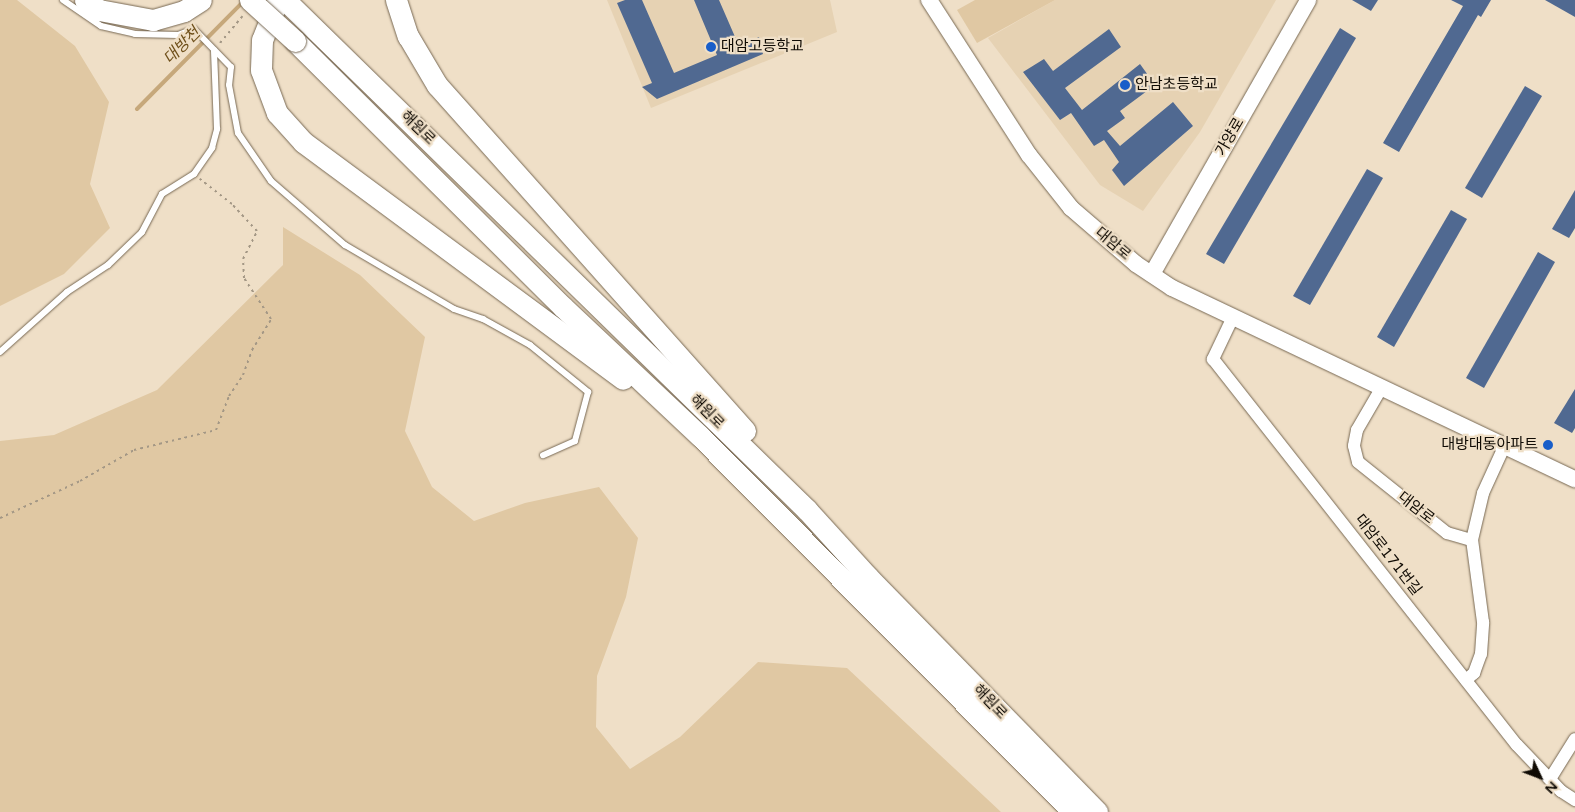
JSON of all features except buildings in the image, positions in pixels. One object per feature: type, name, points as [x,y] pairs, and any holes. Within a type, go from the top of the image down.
[{"type":"highway","points":[[85,0],[99,10],[153,20],[184,11],[201,0]]},
{"type":"highway","points":[[278,0],[272,8],[262,40],[261,70],[277,113],[303,142],[700,436]]},
{"type":"highway","name":"해원로","points":[[285,0],[807,510],[868,577],[1097,812]]},
{"type":"highway","points":[[396,0],[408,36],[437,85],[743,428],[807,510]]},
{"type":"highway","name":"해원로","points":[[245,9],[295,41],[563,306],[700,436],[1073,812]]},
{"type":"street","name":"대암로","points":[[929,0],[1029,155],[1070,208],[1152,274],[1172,288],[1575,479]]},
{"type":"street","name":"가양로","points":[[1152,274],[1308,0]]},
{"type":"street","name":"대암로171번길","points":[[1233,317],[1213,359],[1517,745],[1550,779],[1575,800]]},
{"type":"street","name":"대암로","points":[[1382,387],[1357,430],[1354,446],[1358,462],[1447,533],[1472,540]]},
{"type":"street","points":[[1466,680],[1474,674],[1480,654],[1483,622],[1472,540],[1483,493],[1505,446]]},
{"type":"street","points":[[1550,779],[1575,739]]},
{"type":"lane","points":[[63,0],[101,26],[134,34],[178,35],[194,29],[231,67],[229,86],[238,133],[271,181],[345,245],[454,309],[483,319],[530,345],[588,392],[575,441],[543,455]]},
{"type":"lane","points":[[0,352],[67,292],[108,265],[142,232],[162,194],[194,174],[212,148],[217,129],[214,50]]},
{"type":"path","points":[[214,50],[245,9]]},
{"type":"path","points":[[0,518],[80,481],[134,450],[216,430],[252,350],[272,318],[244,278],[243,259],[258,231],[232,204],[194,174]]},
{"type":"shaded area","points":[[0,0],[17,0],[75,46],[109,102],[90,184],[110,228],[64,274],[0,306]]},
{"type":"shaded area","name":"대암고등학교","points":[[607,0],[830,0],[837,32],[651,108]]},
{"type":"shaded area","points":[[975,0],[1055,0],[977,43],[957,10]]},
{"type":"shaded area","name":"안남초등학교","points":[[1055,0],[1276,0],[1200,132],[1143,211],[1100,185],[988,38]]},
{"type":"shaded area","points":[[283,227],[360,275],[425,337],[405,431],[432,487],[474,521],[525,503],[599,487],[638,538],[626,597],[597,676],[596,727],[630,769],[680,737],[758,662],[847,668],[1001,812],[0,812],[0,441],[54,435],[157,390],[283,265]]},
{"type":"waterway","name":"대방천","points":[[137,109],[243,2]]},
{"type":"place","name":"대암고등학교","points":[[711,47]]},
{"type":"place","name":"안남초등학교","points":[[1125,85]]},
{"type":"place","name":"대방대동아파트","points":[[1548,445]]}]
